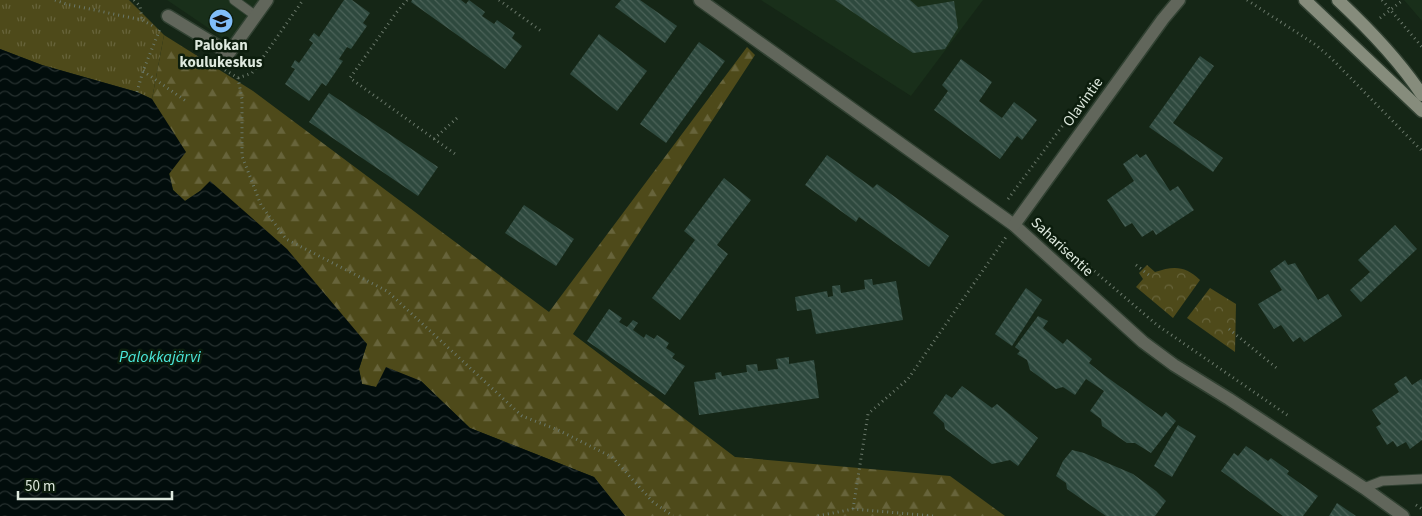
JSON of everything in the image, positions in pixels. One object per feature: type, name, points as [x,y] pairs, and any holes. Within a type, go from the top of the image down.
[{"type":"main road","points":[[1305,0],[1422,112]]},
{"type":"main road","points":[[1338,0],[1368,28],[1412,79],[1422,95]]},
{"type":"street","points":[[168,16],[229,53],[267,0]]},
{"type":"street","name":"Saharisentie","points":[[700,0],[1014,225],[1143,342],[1174,365],[1364,488],[1403,516]]},
{"type":"street","name":"Olavintie","points":[[1014,225],[1163,19],[1179,0]]},
{"type":"lane","points":[[234,0],[256,16]]},
{"type":"lane","points":[[1364,488],[1382,481],[1422,479]]},
{"type":"path","points":[[55,0],[142,20],[168,34]]},
{"type":"path","points":[[134,0],[140,6],[142,20]]},
{"type":"path","points":[[238,78],[252,73],[303,0]]},
{"type":"path","points":[[407,0],[350,78],[455,154]]},
{"type":"path","points":[[499,0],[540,31]]},
{"type":"path","points":[[1247,0],[1316,45],[1332,59],[1422,152]]},
{"type":"path","points":[[1382,0],[1422,47]]},
{"type":"path","points":[[137,92],[143,71],[168,16]]},
{"type":"path","points":[[222,68],[238,78],[242,99],[242,156],[261,205],[286,240],[387,291],[522,416],[558,430],[612,457],[654,502],[673,516]]},
{"type":"path","points":[[143,71],[186,101]]},
{"type":"path","points":[[434,139],[457,118]]},
{"type":"path","points":[[1000,193],[1024,211]]},
{"type":"path","points":[[853,509],[868,414],[908,379],[1014,225]]},
{"type":"path","points":[[1060,242],[1157,326],[1294,420]]},
{"type":"path","points":[[1136,265],[1149,275]]},
{"type":"path","points":[[1229,329],[1279,370]]},
{"type":"path","points":[[1414,504],[1422,509]]},
{"type":"path","points":[[818,516],[853,509],[933,516]]},
{"type":"shaded area","name":"Palokan koulukeskus","points":[[167,0],[258,0],[229,42]]},
{"type":"shaded area","points":[[761,0],[983,0],[911,96]]},
{"type":"shaded area","points":[[1404,0],[1422,0],[1422,21]]},
{"type":"green space","points":[[0,0],[129,0],[164,35],[152,99],[137,92],[42,65],[0,49]]},
{"type":"green space","points":[[164,35],[253,91],[549,312],[747,47],[755,55],[573,334],[735,457],[950,476],[1005,516],[625,516],[594,477],[470,428],[421,381],[376,387],[362,384],[359,369],[367,344],[200,191],[185,201],[173,190],[152,99]]},
{"type":"green space","points":[[1147,265],[1155,272],[1173,268],[1184,269],[1200,280],[1173,318],[1136,287],[1143,279],[1139,273]]},
{"type":"green space","points":[[1210,288],[1236,304],[1235,352],[1187,318]]},
{"type":"water","name":"Palokkajärvi","points":[[0,49],[42,65],[137,92],[152,99],[186,152],[169,174],[173,190],[185,201],[200,191],[210,181],[287,249],[367,344],[359,369],[362,384],[376,387],[386,367],[421,381],[470,428],[594,477],[625,516],[0,516]]},
{"type":"building","points":[[344,0],[352,0],[370,13],[363,23],[367,26],[351,49],[347,47],[339,59],[343,61],[326,86],[322,83],[309,101],[285,84],[295,69],[291,67],[295,60],[299,63],[313,43],[309,40],[314,33],[319,37]]},
{"type":"building","points":[[412,0],[461,0],[466,4],[469,0],[485,12],[482,16],[494,24],[497,20],[515,33],[512,38],[522,46],[505,69],[411,2]]},
{"type":"building","points":[[621,0],[640,0],[677,26],[665,43],[615,7]]},
{"type":"building","points":[[835,0],[910,0],[918,7],[954,1],[958,28],[945,49],[913,53]]},
{"type":"building","points":[[599,34],[647,71],[617,111],[570,74]]},
{"type":"building","points":[[699,42],[725,61],[666,143],[640,124]]},
{"type":"building","points":[[1200,56],[1214,66],[1173,123],[1223,158],[1213,172],[1149,127]]},
{"type":"building","points":[[961,59],[992,82],[979,101],[1002,118],[1014,102],[1037,120],[1022,140],[1017,136],[1000,159],[934,110],[948,91],[942,85]]},
{"type":"building","points":[[329,93],[438,167],[418,196],[309,122]]},
{"type":"building","points":[[1137,154],[1140,158],[1146,154],[1170,191],[1178,186],[1194,210],[1156,235],[1153,230],[1142,237],[1132,223],[1125,227],[1107,200],[1134,181],[1123,164]]},
{"type":"building","points":[[827,155],[873,188],[877,184],[949,236],[929,267],[859,217],[856,222],[805,185]]},
{"type":"building","points":[[724,178],[751,200],[717,245],[728,254],[680,320],[652,298],[695,240],[684,231]]},
{"type":"building","points":[[524,205],[574,239],[556,266],[505,233]]},
{"type":"building","points":[[1395,225],[1417,249],[1361,302],[1350,290],[1370,272],[1358,260]]},
{"type":"building","points":[[1285,260],[1288,265],[1295,263],[1318,300],[1328,294],[1342,316],[1304,342],[1300,337],[1293,342],[1281,325],[1274,329],[1258,304],[1282,290],[1270,271]]},
{"type":"building","points":[[872,279],[873,285],[896,281],[903,320],[816,334],[811,309],[797,311],[795,297],[827,291],[828,297],[833,296],[832,286],[840,285],[841,293],[865,289],[864,280]]},
{"type":"building","points":[[1026,288],[1042,300],[1012,346],[995,334]]},
{"type":"building","points":[[609,309],[622,318],[619,322],[627,327],[633,320],[638,323],[633,330],[644,338],[646,334],[654,339],[657,335],[669,343],[666,348],[675,354],[672,358],[685,366],[665,395],[587,341]]},
{"type":"building","points":[[1038,316],[1048,321],[1043,328],[1063,344],[1067,339],[1092,359],[1089,363],[1104,375],[1162,417],[1166,412],[1176,421],[1151,453],[1135,443],[1127,443],[1102,426],[1101,419],[1090,411],[1104,391],[1086,379],[1075,395],[1063,387],[1056,389],[1030,370],[1027,360],[1017,354],[1020,351],[1015,347]]},
{"type":"building","points":[[789,357],[789,364],[814,360],[819,398],[699,415],[694,382],[716,379],[715,373],[721,372],[722,376],[747,372],[746,365],[757,364],[758,371],[778,369],[776,359]]},
{"type":"building","points":[[1406,376],[1412,385],[1421,379],[1422,381],[1422,440],[1410,449],[1406,442],[1397,447],[1393,441],[1387,445],[1376,427],[1381,424],[1372,410],[1399,392],[1394,384]]},
{"type":"building","points":[[962,386],[992,408],[997,404],[1038,438],[1018,466],[1010,460],[992,464],[945,429],[944,423],[933,413],[946,394],[952,398]]},
{"type":"building","points":[[1178,425],[1196,436],[1172,477],[1154,466]]},
{"type":"building","points":[[1246,446],[1268,461],[1271,458],[1289,471],[1287,474],[1318,496],[1303,516],[1283,516],[1221,471],[1234,453],[1238,456]]},
{"type":"building","points":[[1072,450],[1084,453],[1133,474],[1166,501],[1155,516],[1106,516],[1067,489],[1066,483],[1056,476],[1063,461]]},
{"type":"building","points":[[1337,503],[1356,516],[1329,516]]},
{"type":"place","name":"Palokan koulukeskus","points":[[221,21]]}]
